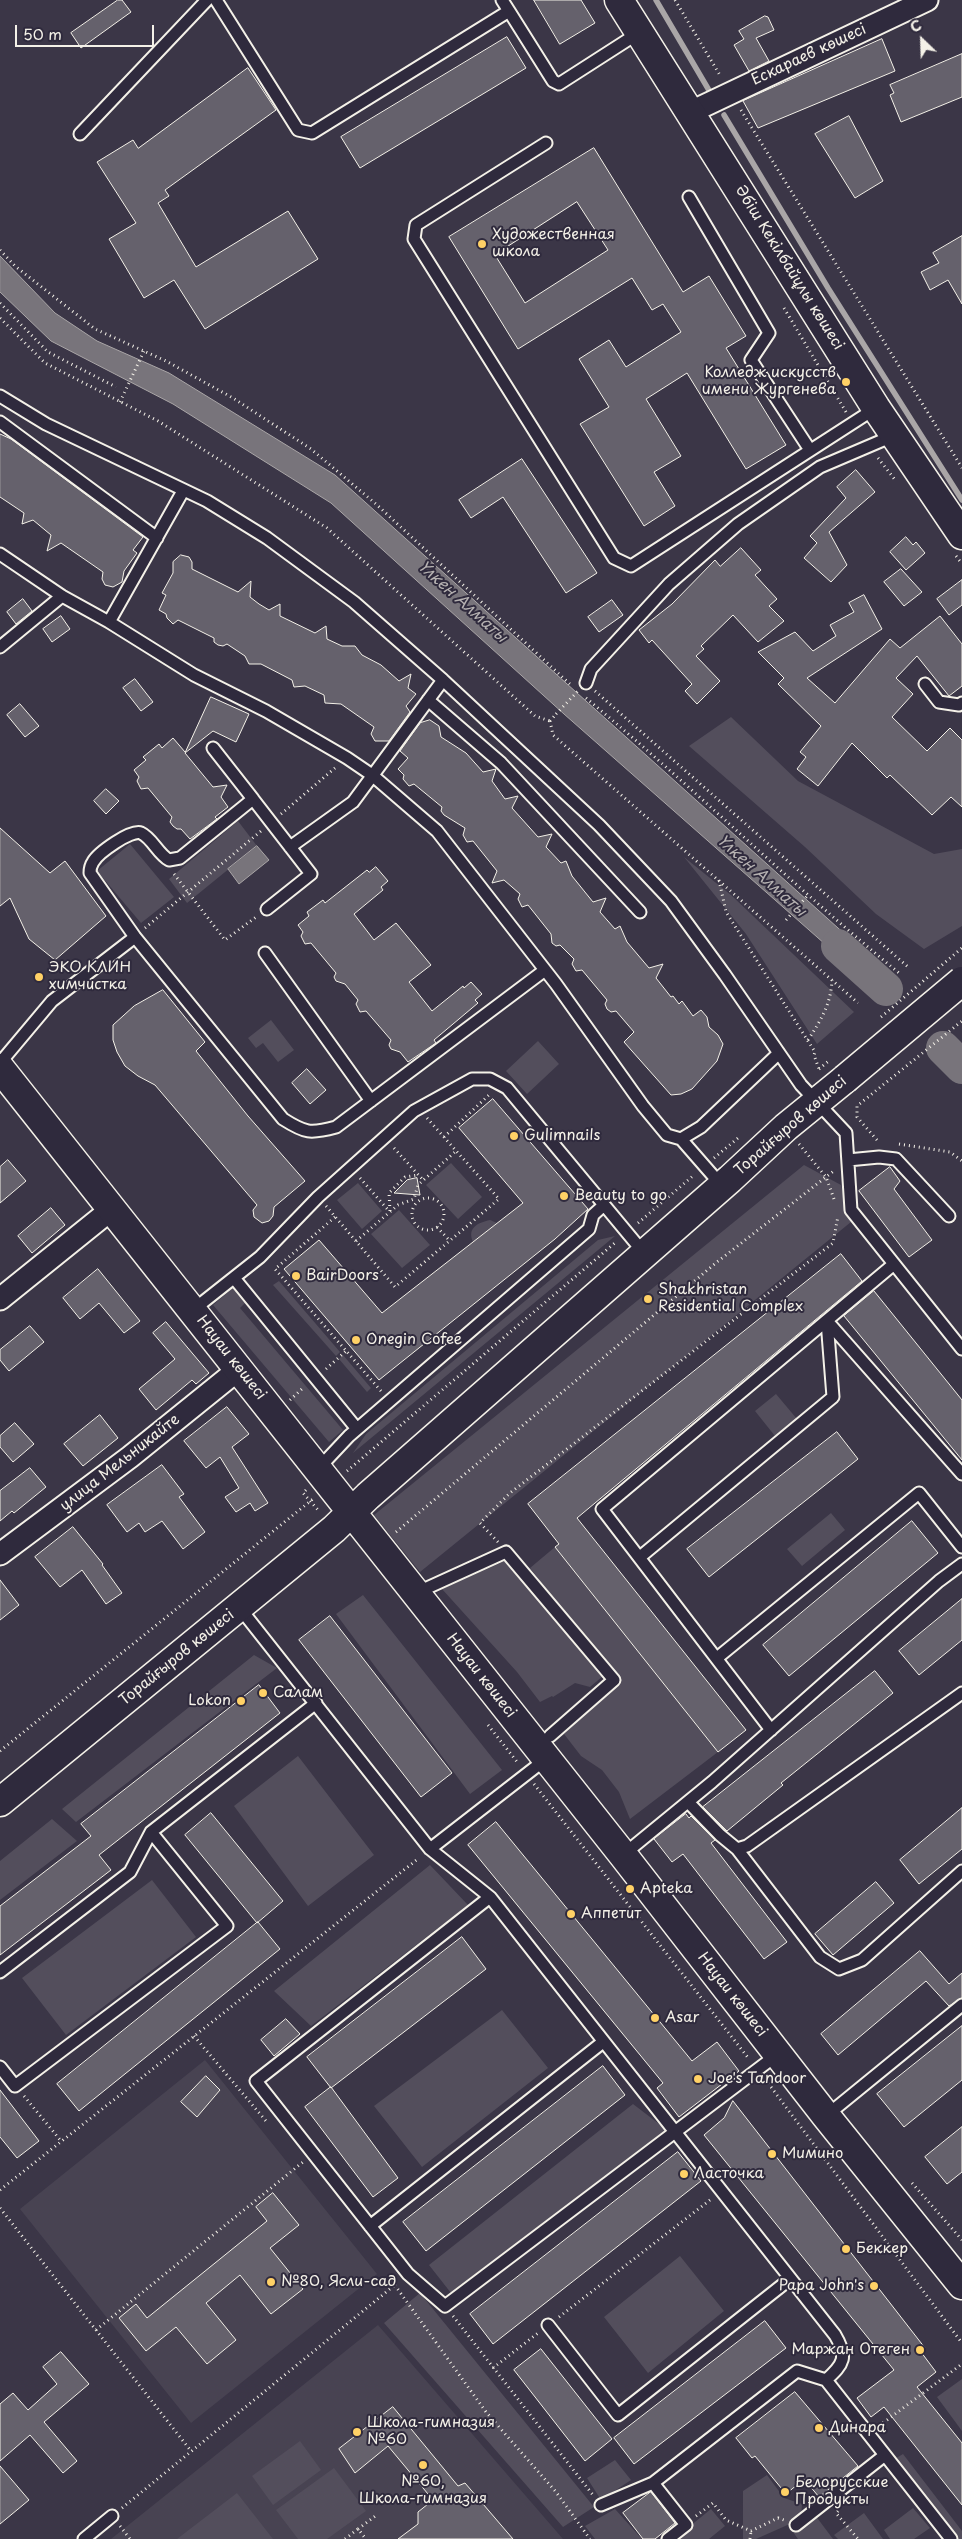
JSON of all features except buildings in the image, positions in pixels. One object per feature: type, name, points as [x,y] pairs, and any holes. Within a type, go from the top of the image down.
[{"type":"street","name":"Әбіш Кекілбайұлы көшесі","points":[[619,0],[876,408],[962,534]]},
{"type":"street","name":"Ескараев көшесі","points":[[691,112],[927,0]]},
{"type":"street","name":"Торайғыров көшесі","points":[[0,1802],[353,1513],[380,1486],[644,1253],[719,1177],[962,980]]},
{"type":"street","name":"Торайғыров көшесі","points":[[844,1074],[962,998]]},
{"type":"street","name":"Науаи көшесі","points":[[0,1068],[113,1208],[416,1593],[541,1756],[624,1855],[768,2062],[826,2116],[962,2285]]},
{"type":"street","points":[[0,1298],[113,1208]]},
{"type":"street","name":"улица Мельникайте","points":[[0,1554],[130,1457],[239,1369]]},
{"type":"lane","points":[[80,134],[207,0]]},
{"type":"lane","points":[[216,0],[298,130],[312,133],[509,11]]},
{"type":"lane","points":[[502,0],[553,81],[559,84],[640,32]]},
{"type":"lane","points":[[546,143],[416,225],[414,239],[614,558],[631,566],[876,408]]},
{"type":"lane","points":[[688,197],[769,333],[751,360],[810,450]]},
{"type":"lane","points":[[0,396],[46,424],[207,502],[267,538],[354,602],[443,680],[599,825],[670,901],[814,1099],[846,1133],[851,1210],[962,1349]]},
{"type":"lane","points":[[0,422],[157,538]]},
{"type":"lane","points":[[582,687],[591,669],[668,584],[738,524],[820,467],[895,435]]},
{"type":"lane","points":[[109,622],[183,491]]},
{"type":"lane","points":[[0,554],[62,596],[109,622],[194,675],[266,711],[347,758],[372,775],[437,831],[545,970],[643,1106],[667,1136],[681,1139],[719,1177]]},
{"type":"lane","points":[[0,647],[62,596]]},
{"type":"lane","points":[[290,847],[353,802],[443,680]]},
{"type":"lane","points":[[925,684],[940,702],[959,706],[962,703]]},
{"type":"lane","points":[[428,700],[501,763],[640,912]]},
{"type":"lane","points":[[213,748],[311,874],[267,909]]},
{"type":"lane","points":[[253,799],[180,858],[169,860],[160,855],[143,834],[135,831],[126,834],[93,862],[90,873],[135,937],[283,1119],[299,1130],[314,1133],[336,1127],[545,970]]},
{"type":"lane","points":[[0,1063],[52,1001],[135,937]]},
{"type":"lane","points":[[266,953],[371,1102]]},
{"type":"lane","points":[[681,1139],[702,1127],[779,1052]]},
{"type":"lane","points":[[193,1310],[260,1257],[282,1232],[318,1197],[418,1108],[472,1079],[490,1079],[507,1088],[644,1253]]},
{"type":"lane","points":[[848,1160],[878,1157],[896,1159],[949,1216]]},
{"type":"lane","points":[[318,1469],[358,1429],[589,1229],[593,1215],[604,1205]]},
{"type":"lane","points":[[771,1730],[602,1509],[894,1264]]},
{"type":"lane","points":[[234,1278],[358,1429]]},
{"type":"lane","points":[[827,1321],[962,1474]]},
{"type":"lane","points":[[640,1557],[833,1397],[827,1321]]},
{"type":"lane","points":[[717,1658],[919,1493],[962,1547]]},
{"type":"lane","points":[[416,1593],[506,1552],[614,1680],[541,1756],[430,1848]]},
{"type":"lane","points":[[624,1855],[771,1730],[939,1581],[962,1564]]},
{"type":"lane","points":[[239,1607],[430,1848],[490,1897],[676,2132],[842,2347],[843,2358],[840,2369],[826,2380]]},
{"type":"lane","points":[[737,1849],[756,1842],[962,1693]]},
{"type":"lane","points":[[0,1972],[130,1872],[150,1832],[316,1703]]},
{"type":"lane","points":[[688,1802],[720,1835],[737,1849],[820,1957],[839,1969],[862,1960],[962,1871]]},
{"type":"lane","points":[[0,2067],[15,2086],[227,1926],[150,1832]]},
{"type":"lane","points":[[490,1897],[256,2081],[408,2274],[445,2306],[768,2062]]},
{"type":"lane","points":[[826,2116],[962,2005]]},
{"type":"lane","points":[[370,2226],[603,2042]]},
{"type":"lane","points":[[548,2326],[618,2415],[790,2279]]},
{"type":"lane","points":[[601,2505],[652,2483],[797,2371],[826,2380],[951,2539]]},
{"type":"lane","points":[[796,2525],[885,2455]]},
{"type":"lane","points":[[652,2483],[686,2525],[668,2539]]},
{"type":"lane","points":[[84,2539],[112,2516]]},
{"type":"path","points":[[675,0],[962,468]]},
{"type":"path","points":[[0,250],[15,266],[95,330],[144,351],[233,398],[311,449],[376,504],[577,691],[628,733],[808,895],[899,973]]},
{"type":"path","points":[[0,303],[48,352],[116,387]]},
{"type":"path","points":[[0,318],[45,363],[158,421],[326,528],[535,716],[550,721]]},
{"type":"path","points":[[120,402],[144,351]]},
{"type":"path","points":[[550,721],[582,687],[908,967]]},
{"type":"path","points":[[550,721],[553,735],[858,1003]]},
{"type":"path","points":[[135,937],[347,758]]},
{"type":"path","points":[[174,874],[225,940],[267,909]]},
{"type":"path","points":[[719,880],[726,912],[815,1052],[814,1055],[819,1069],[814,1099]]},
{"type":"path","points":[[786,920],[808,895]]},
{"type":"path","points":[[879,1018],[962,948]]},
{"type":"path","points":[[808,1040],[823,1018],[831,998],[832,980]]},
{"type":"path","points":[[877,1140],[857,1117],[858,1106],[962,1021]]},
{"type":"path","points":[[819,1069],[844,1074]]},
{"type":"path","points":[[444,1137],[493,1091]]},
{"type":"path","points":[[318,1197],[395,1288],[499,1199],[418,1108]]},
{"type":"path","points":[[346,1472],[627,1232],[719,1177],[741,1135]]},
{"type":"path","points":[[799,1144],[826,1177],[836,1202]]},
{"type":"path","points":[[390,1145],[424,1181]]},
{"type":"path","points":[[356,1242],[398,1205],[415,1201],[431,1198],[440,1204],[443,1219],[437,1227],[427,1230],[417,1226],[411,1212],[415,1201],[418,1185],[456,1151]]},
{"type":"path","points":[[394,1534],[717,1262],[848,1160]]},
{"type":"path","points":[[357,1175],[390,1211]]},
{"type":"path","points":[[390,1211],[389,1193],[405,1177],[418,1175]]},
{"type":"path","points":[[506,1552],[480,1523],[510,1494],[833,1243],[839,1210]]},
{"type":"path","points":[[335,1216],[275,1269],[390,1401]]},
{"type":"path","points":[[437,1227],[450,1241]]},
{"type":"path","points":[[304,1493],[318,1510]]},
{"type":"path","points":[[0,1751],[310,1501]]},
{"type":"path","points":[[484,1719],[541,1756],[768,2062],[962,2343]]},
{"type":"path","points":[[0,2190],[430,1848]]},
{"type":"path","points":[[194,2036],[273,2128]]},
{"type":"path","points":[[15,2086],[61,2141]]},
{"type":"path","points":[[96,2330],[314,2154]]},
{"type":"path","points":[[297,2156],[308,2170]]},
{"type":"path","points":[[493,2368],[722,2191]]},
{"type":"path","points":[[0,2208],[191,2451]]},
{"type":"path","points":[[383,2269],[486,2412],[556,2492],[590,2539]]},
{"type":"path","points":[[112,2516],[408,2274]]},
{"type":"path","points":[[445,2306],[601,2505]]},
{"type":"path","points":[[869,2434],[962,2364]]},
{"type":"path","points":[[686,2525],[713,2503],[726,2520],[751,2531],[778,2518],[796,2525]]},
{"type":"path","points":[[843,2508],[836,2513],[858,2539]]},
{"type":"path","points":[[345,2539],[378,2514]]},
{"type":"path","points":[[358,2529],[366,2539]]},
{"type":"path","points":[[750,2539],[751,2531]]},
{"type":"shaded area","points":[[731,717],[798,781],[934,854],[962,849],[962,926],[924,949],[876,914],[805,847],[689,746]]},
{"type":"shaded area","points":[[238,821],[257,846],[187,903],[169,879]]},
{"type":"shaded area","points":[[130,844],[174,897],[141,923],[97,871]]},
{"type":"shaded area","points":[[684,857],[731,895],[854,1012],[817,1044],[746,934]]},
{"type":"shaded area","points":[[271,1020],[294,1050],[278,1062],[263,1043],[256,1048],[248,1038]]},
{"type":"shaded area","points":[[538,1041],[559,1064],[527,1094],[506,1071]]},
{"type":"shaded area","points":[[451,1163],[482,1197],[458,1219],[426,1185]]},
{"type":"shaded area","points":[[804,1165],[841,1185],[851,1222],[420,1572],[374,1515]]},
{"type":"shaded area","points":[[358,1183],[382,1211],[362,1229],[337,1200]]},
{"type":"shaded area","points":[[399,1210],[430,1245],[402,1268],[371,1234]]},
{"type":"shaded area","points":[[490,1220],[497,1223],[473,1242],[471,1233],[474,1227]]},
{"type":"shaded area","points":[[615,1236],[353,1453],[366,1434],[598,1240]]},
{"type":"shaded area","points":[[279,1281],[340,1352],[336,1356],[273,1285]]},
{"type":"shaded area","points":[[234,1287],[246,1302],[240,1308],[343,1430],[329,1442],[213,1305]]},
{"type":"shaded area","points":[[343,1355],[371,1388],[367,1392],[339,1359]]},
{"type":"shaded area","points":[[776,1394],[797,1419],[775,1436],[755,1411]]},
{"type":"shaded area","points":[[831,1513],[845,1530],[802,1566],[787,1549]]},
{"type":"shaded area","points":[[555,1547],[718,1752],[630,1819],[619,1792],[602,1770],[581,1756],[564,1734],[619,1682],[530,1568]]},
{"type":"shaded area","points":[[507,1560],[603,1676],[590,1687],[575,1683],[553,1697],[540,1702],[517,1672],[442,1589]]},
{"type":"shaded area","points":[[363,1595],[502,1770],[470,1794],[336,1614]]},
{"type":"shaded area","points":[[254,1655],[277,1668],[76,1822],[62,1809]]},
{"type":"shaded area","points":[[298,1756],[374,1855],[308,1906],[234,1806]]},
{"type":"shaded area","points":[[52,1819],[77,1841],[0,1900],[0,1861]]},
{"type":"shaded area","points":[[430,1865],[468,1905],[311,2026],[274,1991]]},
{"type":"shaded area","points":[[152,1880],[196,1937],[66,2035],[22,1978]]},
{"type":"shaded area","points":[[502,2010],[548,2068],[422,2167],[374,2106]]},
{"type":"shaded area","points":[[205,2060],[377,2274],[191,2423],[20,2209]]},
{"type":"shaded area","points":[[633,2104],[667,2130],[451,2293],[429,2265]]},
{"type":"shaded area","points":[[680,2256],[724,2311],[648,2373],[604,2317]]},
{"type":"shaded area","points":[[420,2293],[594,2507],[563,2527],[384,2323]]},
{"type":"shaded area","name":"Школа-гимназия №60","points":[[378,2325],[563,2539],[111,2539]]},
{"type":"shaded area","points":[[962,2379],[962,2431],[937,2397]]},
{"type":"shaded area","points":[[300,2441],[321,2470],[273,2505],[252,2476]]},
{"type":"shaded area","points":[[903,2454],[962,2531],[962,2539],[954,2539],[893,2460]]},
{"type":"shaded area","points":[[615,2460],[631,2480],[601,2500],[587,2478]]},
{"type":"shaded area","points":[[334,2468],[366,2511],[327,2539],[298,2539],[276,2510]]},
{"type":"shaded area","points":[[767,2475],[784,2498],[802,2504],[801,2519],[756,2539],[743,2539],[743,2491]]},
{"type":"shaded area","points":[[237,2493],[273,2539],[177,2539]]},
{"type":"shaded area","points":[[913,2508],[930,2528],[914,2539],[890,2539],[884,2530]]},
{"type":"shaded area","points":[[615,2509],[642,2539],[595,2539],[585,2526]]},
{"type":"shaded area","points":[[711,2509],[725,2526],[709,2539],[674,2539]]},
{"type":"shaded area","points":[[864,2513],[883,2539],[838,2539],[834,2535]]},
{"type":"shaded area","points":[[815,2515],[833,2539],[798,2539],[793,2532]]},
{"type":"water","points":[[0,256],[55,313],[97,341],[169,373],[335,475],[868,955],[873,977],[854,969],[834,952],[564,714],[331,503],[173,404],[51,341],[0,292]]},
{"type":"water","points":[[257,846],[269,860],[239,884],[228,869]]},
{"type":"waterway","points":[[656,0],[710,92]]},
{"type":"waterway","points":[[724,115],[828,288],[962,500]]},
{"type":"waterway","name":"Үлкен Алматы","points":[[838,946],[886,989]]},
{"type":"waterway","name":"Үлкен Алматы","points":[[943,1048],[962,1067]]},
{"type":"place","name":"Художественная школа","points":[[482,244]]},
{"type":"place","name":"Колледж искусств имени Жургенева","points":[[846,382]]},
{"type":"place","name":"ЭКО КЛИН химчистка","points":[[39,977]]},
{"type":"place","name":"Gulimnails","points":[[514,1136]]},
{"type":"place","name":"Beauty to go","points":[[564,1196]]},
{"type":"place","name":"BairDoors","points":[[296,1276]]},
{"type":"place","name":"Shakhristan Residential Complex","points":[[648,1299]]},
{"type":"place","name":"Onegin Cofee","points":[[356,1340]]},
{"type":"place","name":"Салам","points":[[263,1693]]},
{"type":"place","name":"Lokon","points":[[241,1701]]},
{"type":"place","name":"Apteka","points":[[630,1889]]},
{"type":"place","name":"Аппетит","points":[[571,1914]]},
{"type":"place","name":"Asar","points":[[655,2018]]},
{"type":"place","name":"Joe's Tandoor","points":[[698,2079]]},
{"type":"place","name":"Мимино","points":[[772,2154]]},
{"type":"place","name":"Ласточка","points":[[684,2174]]},
{"type":"place","name":"Беккер","points":[[846,2249]]},
{"type":"place","name":"№80, Ясли-сад","points":[[271,2282]]},
{"type":"place","name":"Papa John's","points":[[874,2286]]},
{"type":"place","name":"Маржан Отеген","points":[[920,2350]]},
{"type":"place","name":"Динара","points":[[819,2428]]},
{"type":"place","name":"Школа-гимназия №60","points":[[357,2432]]},
{"type":"place","name":"№60, Школа-гимназия","points":[[423,2465]]},
{"type":"place","name":"Белорусские Продукты","points":[[785,2492]]}]
